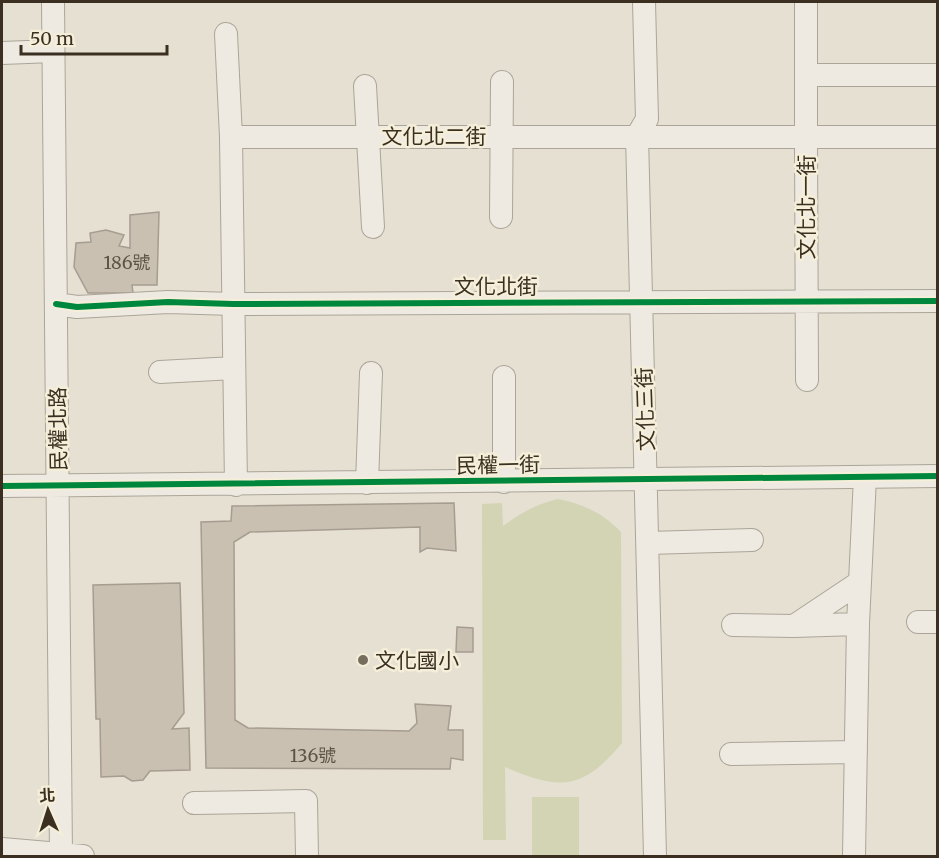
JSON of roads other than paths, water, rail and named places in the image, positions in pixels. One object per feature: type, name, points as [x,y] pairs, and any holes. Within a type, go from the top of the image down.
[{"type":"street","name":"民權北路","points":[[53,2],[59,486],[68,856]]},
{"type":"street","name":"文化三街","points":[[644,2],[647,119],[637,136],[655,856]]},
{"type":"street","points":[[806,2],[806,137]]},
{"type":"street","points":[[226,34],[231,137],[236,485]]},
{"type":"street","points":[[2,52],[53,51]]},
{"type":"street","points":[[806,75],[938,75]]},
{"type":"street","points":[[501,217],[502,82]]},
{"type":"street","points":[[365,86],[373,227]]},
{"type":"street","name":"文化北二街","points":[[231,137],[806,137]]},
{"type":"street","name":"文化北一街","points":[[807,380],[806,137],[938,137]]},
{"type":"street","name":"文化北街","points":[[56,304],[77,307],[168,302],[233,304],[938,301]]},
{"type":"street","points":[[159,372],[234,368]]},
{"type":"street","points":[[367,483],[371,372]]},
{"type":"street","points":[[504,377],[504,482]]},
{"type":"street","points":[[854,856],[858,624],[865,477]]},
{"type":"street","name":"民權一街","points":[[2,486],[938,477]]},
{"type":"street","points":[[648,543],[752,540]]},
{"type":"street","points":[[794,626],[860,582]]},
{"type":"street","points":[[733,624],[794,626],[858,624]]},
{"type":"street","points":[[730,754],[856,752]]},
{"type":"street","points":[[194,802],[306,801],[307,856]]},
{"type":"street","points":[[2,849],[68,856]]},
{"type":"place","name":"文化國小","points":[[363,660]]}]
